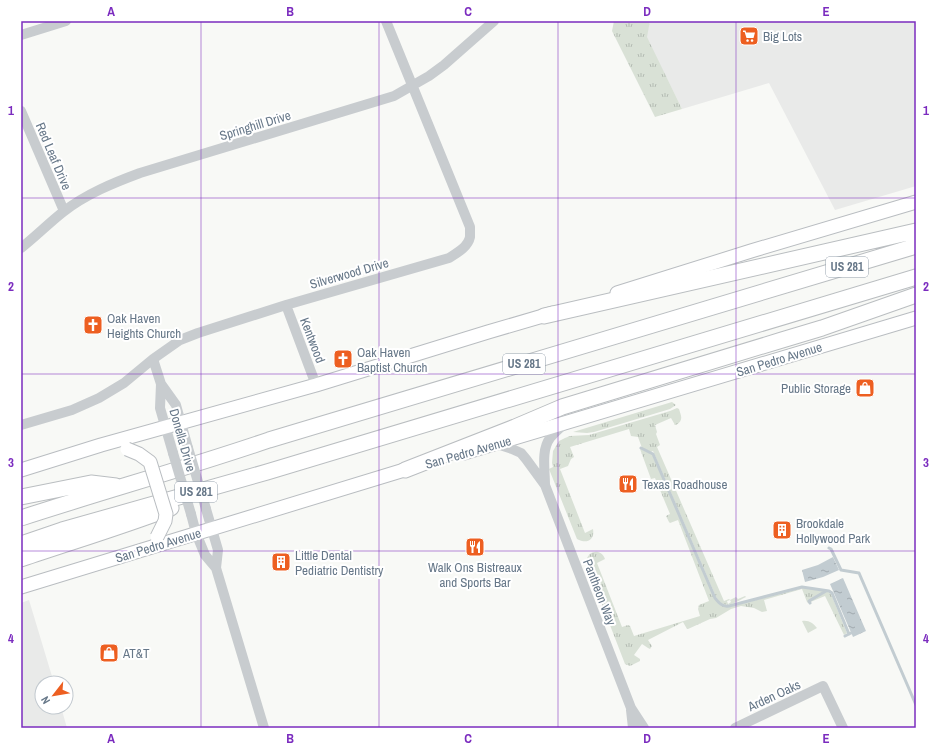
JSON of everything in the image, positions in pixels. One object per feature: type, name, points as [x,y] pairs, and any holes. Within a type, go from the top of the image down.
[{"type":"highway","points":[[544,316],[916,231]]},
{"type":"highway","name":"US 281","points":[[21,518],[205,462],[276,438],[916,246]]},
{"type":"highway","name":"US 281","points":[[21,544],[69,528],[267,472],[916,277]]},
{"type":"highway","points":[[405,470],[562,407],[782,340],[916,295]]},
{"type":"highway","points":[[21,559],[127,524],[267,472]]},
{"type":"highway","points":[[21,497],[91,483],[123,486]]},
{"type":"main road","points":[[21,470],[165,427],[316,385],[544,316],[744,253],[916,202]]},
{"type":"main road","name":"San Pedro Avenue","points":[[21,587],[212,528],[916,318]]},
{"type":"main road","points":[[101,446],[127,448],[150,462],[166,514],[166,521],[156,537],[128,554]]},
{"type":"street","points":[[21,35],[66,21]]},
{"type":"street","name":"Silverwood Drive","points":[[21,425],[72,410],[99,398],[124,383],[153,359],[180,340],[286,305],[449,258],[458,253],[467,244],[470,237],[470,227],[386,21]]},
{"type":"street","name":"Springhill Drive","points":[[21,248],[64,211],[83,198],[111,184],[140,173],[394,96],[413,86],[444,65],[494,21]]},
{"type":"street","name":"Red Leaf Drive","points":[[21,111],[64,211]]},
{"type":"street","name":"Kentwood","points":[[286,305],[316,385]]},
{"type":"street","name":"Donella Drive","points":[[153,359],[161,384],[176,405],[218,550],[216,568],[264,728]]},
{"type":"street","name":"Donella Drive","points":[[161,384],[160,408],[196,533],[205,555],[216,568]]},
{"type":"street","name":"Pantheon Way","points":[[566,423],[550,437],[546,445],[544,454],[546,485],[631,708],[644,728]]},
{"type":"street","name":"Pantheon Way","points":[[497,444],[521,453],[546,485]]},
{"type":"street","name":"Arden Oaks","points":[[735,728],[823,686],[843,728]]},
{"type":"street","name":"Pantheon Way","points":[[631,708],[633,728]]},
{"type":"shaded area","points":[[650,21],[916,21],[916,186],[835,210],[769,83],[682,109],[646,37]]},
{"type":"shaded area","points":[[29,600],[52,675],[34,675],[34,715],[63,715],[67,728],[21,728],[21,603]]},
{"type":"green space","points":[[614,21],[650,21],[647,37],[682,109],[655,117],[612,31]]},
{"type":"green space","points":[[672,402],[676,405],[670,409],[594,432],[573,432]]},
{"type":"green space","points":[[677,408],[679,409],[681,418],[679,423],[675,425],[671,418],[655,425],[657,432],[656,434],[660,445],[657,447],[724,601],[736,597],[738,599],[745,596],[746,597],[737,602],[726,605],[722,604],[716,597],[653,451],[651,452],[642,448],[638,437],[631,436],[629,429],[570,447],[574,457],[571,459],[568,466],[560,469],[585,533],[593,529],[593,536],[587,541],[577,539],[549,469],[553,467],[553,451],[559,441],[565,438],[570,436],[589,435]]},
{"type":"green space","points":[[640,449],[652,454],[715,598],[719,604],[724,607],[729,607],[803,588],[827,591],[831,594],[847,633],[844,635],[825,596],[808,603],[802,589],[764,600],[767,611],[762,612],[754,608],[741,606],[731,609],[716,618],[710,619],[688,629],[683,622],[648,640],[652,646],[650,649],[642,644],[634,655],[640,659],[640,661],[630,666],[625,664],[586,563],[591,553],[597,552],[603,555],[605,559],[597,563],[622,627],[628,625],[630,626],[634,636],[700,616],[698,609],[699,605],[709,601],[678,520],[669,522],[666,516],[670,514],[655,478],[651,479]]},
{"type":"green space","points":[[802,621],[811,622],[817,628],[808,633]]},
{"type":"water","points":[[833,557],[839,570],[823,577],[805,582],[802,570],[818,565]]},
{"type":"water","points":[[843,578],[866,631],[853,637],[830,584]]},
{"type":"waterway","points":[[641,448],[653,454],[715,598],[719,603],[724,606],[729,606],[802,587],[829,591],[832,593],[849,634]]},
{"type":"waterway","points":[[829,548],[831,549],[841,570],[859,573],[916,705]]},
{"type":"waterway","points":[[810,603],[809,601],[826,591]]},
{"type":"waterway","points":[[845,636],[851,633]]},
{"type":"place","name":"Big Lots","points":[[749,36]]},
{"type":"place","name":"Oak Haven Heights Church","points":[[93,325]]},
{"type":"place","name":"Oak Haven Baptist Church","points":[[343,359]]},
{"type":"place","name":"Public Storage","points":[[865,388]]},
{"type":"place","name":"Texas Roadhouse","points":[[628,484]]},
{"type":"place","name":"Brookdale Hollywood Park","points":[[782,530]]},
{"type":"place","name":"Walk Ons Bistreaux and Sports Bar","points":[[475,547]]},
{"type":"place","name":"Little Dental Pediatric Dentistry","points":[[281,562]]},
{"type":"place","name":"AT&T","points":[[109,653]]}]
